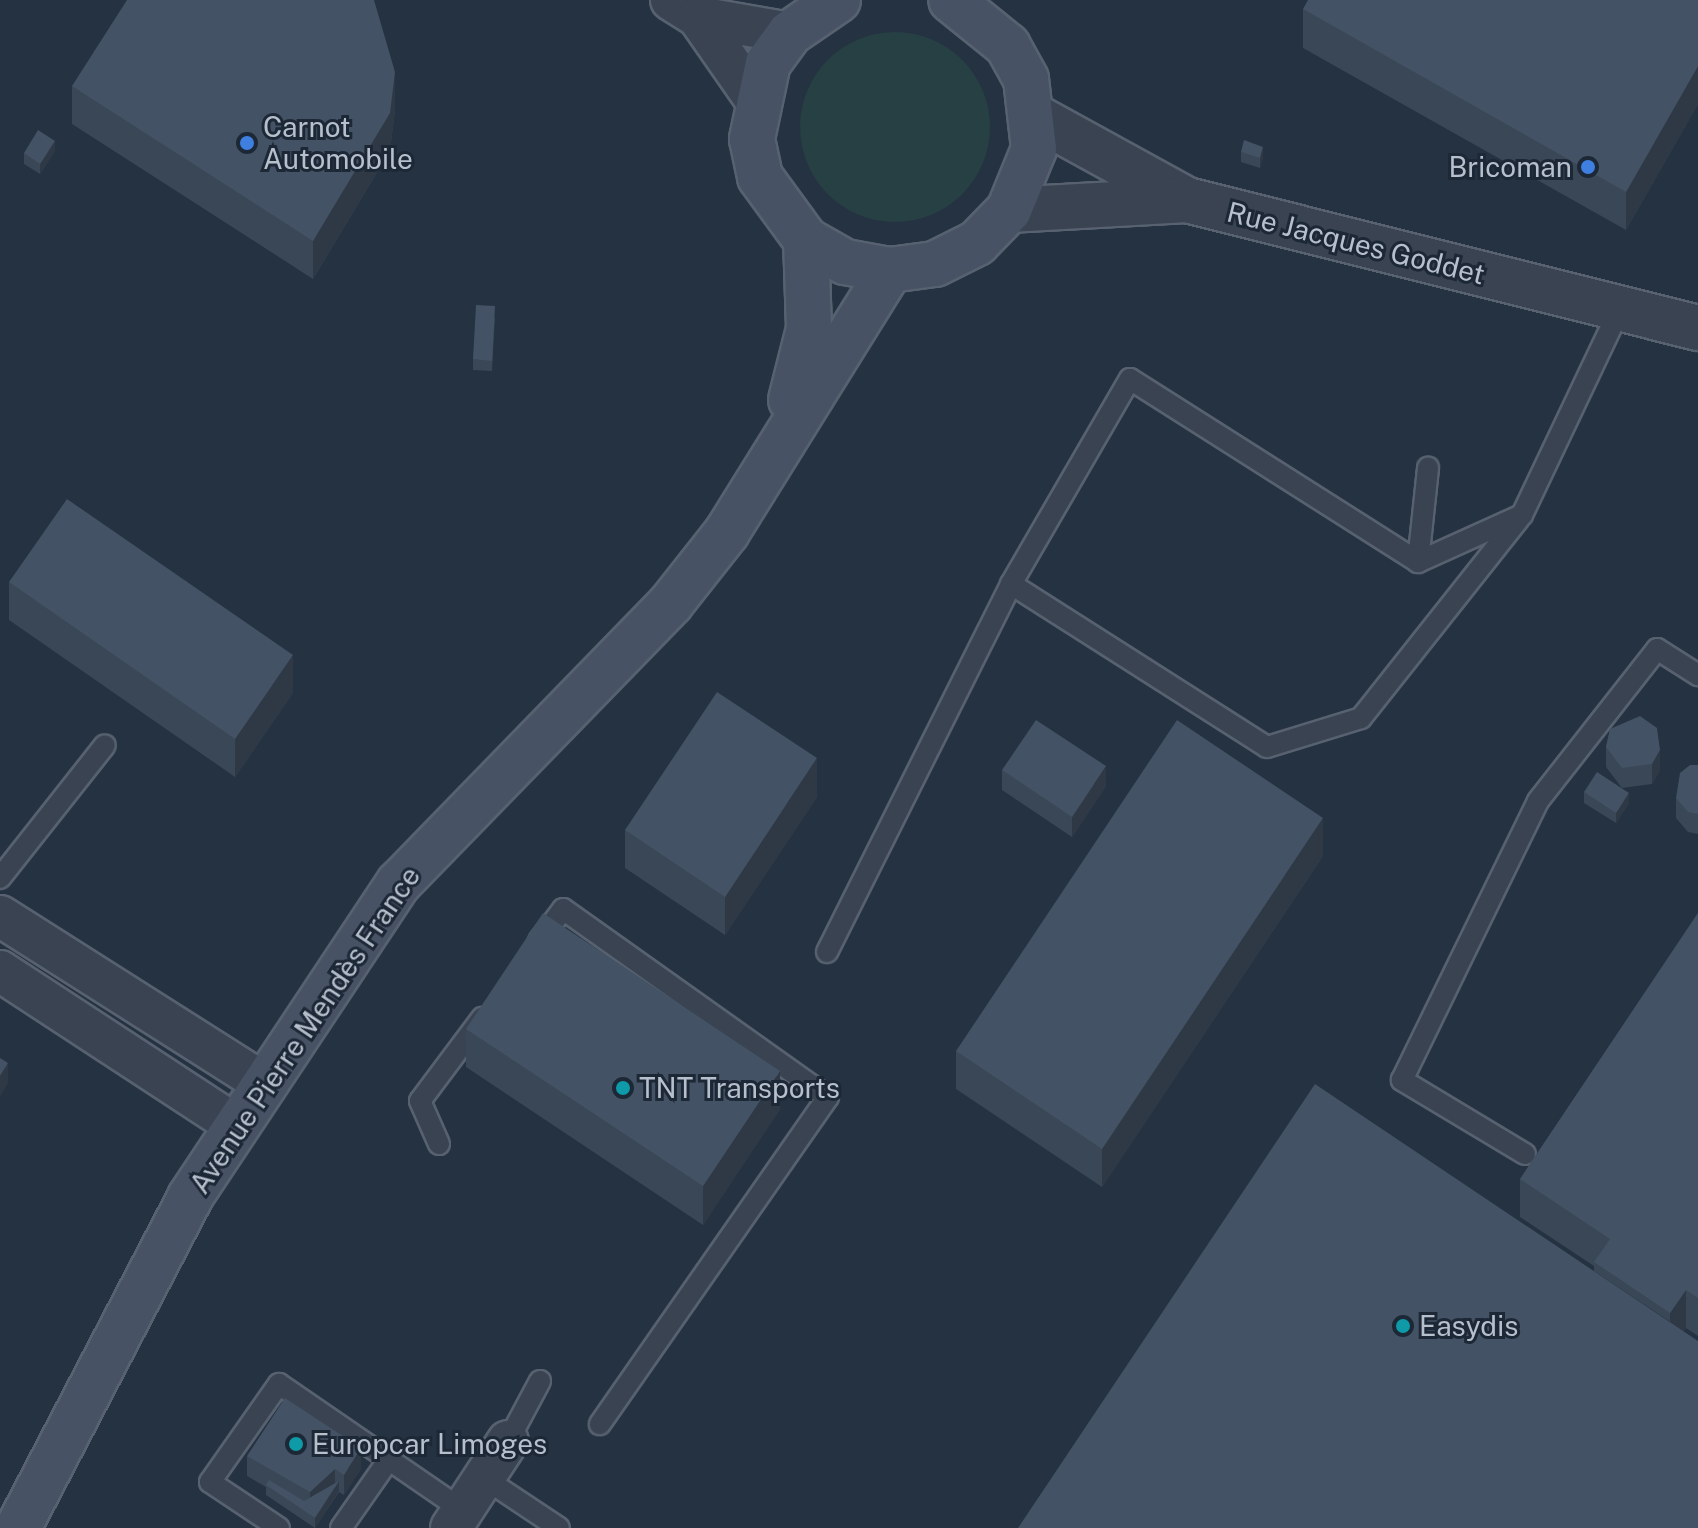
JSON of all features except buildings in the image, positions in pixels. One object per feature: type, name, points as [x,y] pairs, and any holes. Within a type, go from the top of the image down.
[{"type":"main road","points":[[838,0],[790,33],[755,99],[752,139],[760,177],[806,240],[845,262],[890,270],[935,264],[977,243],[1009,210],[1034,149],[1034,116],[1026,79],[971,6]]},
{"type":"main road","name":"Avenue Pierre Mendès France","points":[[782,433],[809,329],[806,240]]},
{"type":"main road","name":"Avenue Pierre Mendès France","points":[[18,1528],[190,1197],[399,883],[671,603],[727,532],[782,433],[890,270]]},
{"type":"street","points":[[684,8],[790,33]]},
{"type":"street","points":[[684,8],[755,99]]},
{"type":"street","points":[[1034,116],[1187,200]]},
{"type":"street","name":"Rue Jacques Goddet","points":[[1009,210],[1187,200],[1698,328]]},
{"type":"street","points":[[0,916],[265,1084]]},
{"type":"street","points":[[0,971],[237,1126]]},
{"type":"street","points":[[466,1505],[508,1441]]},
{"type":"lane","points":[[1011,584],[1267,747],[1361,718],[1522,515],[1620,309]]},
{"type":"lane","points":[[827,952],[1011,584],[1130,379],[1418,562]]},
{"type":"lane","points":[[1418,562],[1428,468]]},
{"type":"lane","points":[[1418,562],[1522,515]]},
{"type":"lane","points":[[1525,1154],[1402,1080],[1538,801],[1657,649],[1698,675]]},
{"type":"lane","points":[[0,878],[105,745]]},
{"type":"lane","points":[[525,960],[563,909],[828,1097],[600,1424]]},
{"type":"lane","points":[[439,1144],[420,1101],[496,998]]},
{"type":"lane","points":[[508,1441],[540,1381]]},
{"type":"lane","points":[[279,1528],[210,1482],[279,1384],[388,1461],[466,1505],[559,1528]]},
{"type":"lane","points":[[341,1528],[388,1461]]},
{"type":"green space","points":[[895,32],[931,39],[962,60],[983,91],[990,127],[983,163],[962,194],[931,215],[895,222],[859,215],[828,194],[807,163],[800,127],[807,91],[828,60],[859,39]]},
{"type":"place","name":"Carnot Automobile","points":[[247,143]]},
{"type":"place","name":"Bricoman","points":[[1588,167]]},
{"type":"place","name":"TNT Transports","points":[[623,1088]]},
{"type":"place","name":"Easydis","points":[[1403,1326]]},
{"type":"place","name":"Europcar Limoges","points":[[296,1444]]}]
